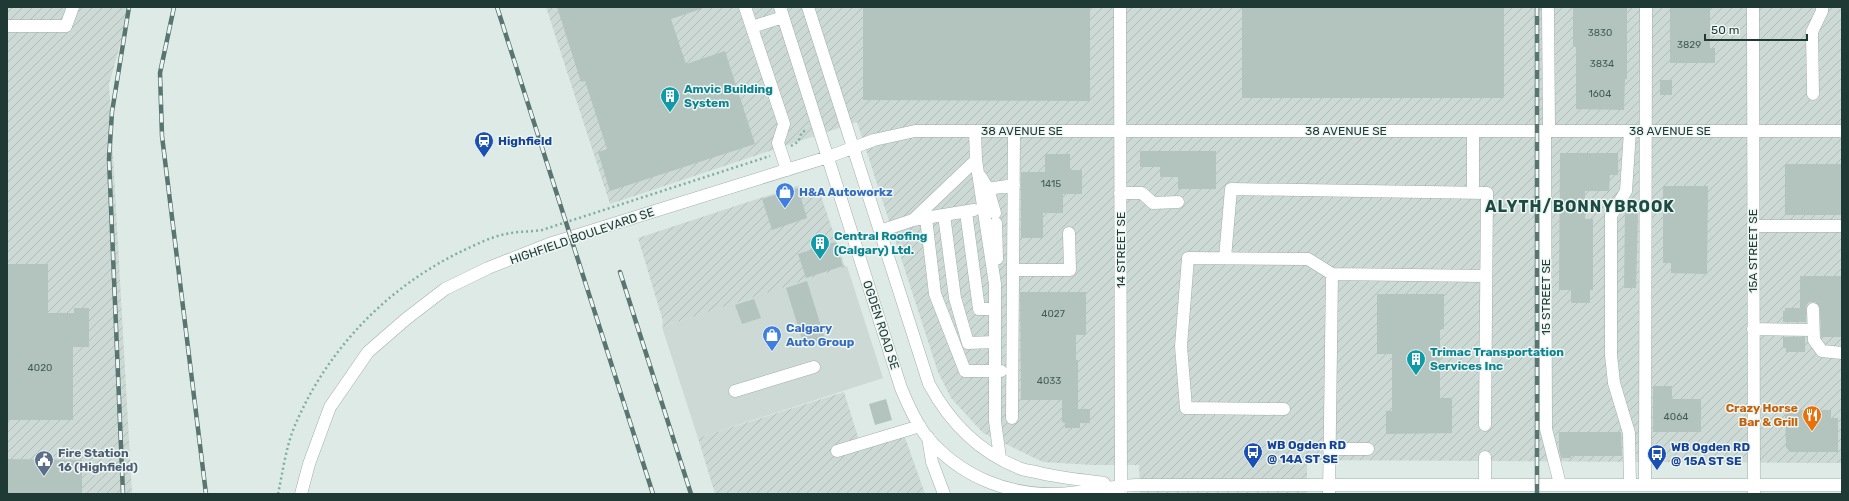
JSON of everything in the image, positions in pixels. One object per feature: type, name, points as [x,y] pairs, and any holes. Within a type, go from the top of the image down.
[{"type":"street","points":[[7,26],[66,26],[73,7]]},
{"type":"street","points":[[745,7],[784,124],[778,143],[787,170]]},
{"type":"street","name":"OGDEN ROAD SE","points":[[808,7],[929,384],[940,404],[955,422],[981,448],[1020,468],[1121,490]]},
{"type":"street","name":"14 STREET SE","points":[[1120,7],[1121,490]]},
{"type":"street","name":"15 STREET SE","points":[[1548,7],[1546,429],[1560,484]]},
{"type":"street","points":[[1645,484],[1646,7]]},
{"type":"street","name":"15A STREET SE","points":[[1753,7],[1754,489]]},
{"type":"street","points":[[1814,94],[1812,32],[1822,11],[1822,7]]},
{"type":"street","points":[[752,27],[782,12]]},
{"type":"street","name":"OGDEN ROAD SE","points":[[782,12],[901,388],[920,426],[928,437],[950,459],[979,479],[1015,491],[1057,494],[1121,490],[1372,489],[1560,484],[1645,484],[1754,489],[1842,485]]},
{"type":"street","name":"38 AVENUE SE","points":[[853,147],[895,134],[915,131],[1842,131]]},
{"type":"street","points":[[975,131],[977,166],[991,215],[998,252],[995,284]]},
{"type":"street","points":[[1012,418],[1014,131]]},
{"type":"street","points":[[1473,131],[1473,194]]},
{"type":"street","points":[[1630,131],[1626,190],[1611,216],[1612,355],[1614,383],[1629,433],[1630,484]]},
{"type":"street","name":"HIGHFIELD BOULEVARD SE","points":[[301,494],[309,464],[330,406],[368,352],[406,319],[445,289],[488,268],[549,244],[828,157],[853,147]]},
{"type":"street","points":[[913,220],[977,166]]},
{"type":"street","points":[[984,189],[1014,185]]},
{"type":"street","points":[[1225,258],[1231,189],[1487,194],[1485,425]]},
{"type":"street","points":[[1120,193],[1142,193],[1153,203],[1178,202]]},
{"type":"street","points":[[880,231],[913,220],[944,215],[966,212],[991,215]]},
{"type":"street","points":[[966,212],[979,309],[995,309]]},
{"type":"street","points":[[944,215],[955,298],[968,343],[995,342]]},
{"type":"street","points":[[991,215],[995,284],[995,421],[1000,458]]},
{"type":"street","points":[[926,218],[935,294],[966,371],[1012,371]]},
{"type":"street","points":[[1753,226],[1842,226]]},
{"type":"street","points":[[1013,270],[1070,270],[1069,233]]},
{"type":"street","points":[[1284,409],[1186,408],[1181,346],[1188,258],[1308,259],[1332,274],[1486,276]]},
{"type":"street","points":[[1329,489],[1332,274]]},
{"type":"street","points":[[995,284],[1013,284]]},
{"type":"street","points":[[1813,309],[1814,340],[1822,351],[1842,354]]},
{"type":"street","points":[[1753,329],[1814,330]]},
{"type":"street","points":[[735,391],[814,367]]},
{"type":"street","points":[[837,451],[920,426]]},
{"type":"street","points":[[928,437],[932,462],[944,494]]},
{"type":"street","points":[[1329,449],[1368,449]]},
{"type":"street","points":[[1485,457],[1491,487]]},
{"type":"shaded area","points":[[7,7],[131,7],[109,84],[132,494],[7,494]]},
{"type":"shaded area","points":[[546,7],[1842,7],[1842,463],[1307,460],[1307,494],[1140,494],[1139,465],[1092,465],[1043,462],[983,433],[951,398],[938,372],[857,122],[610,204]]},
{"type":"shaded area","points":[[797,186],[811,188],[821,196],[845,267],[662,327],[663,321],[638,238]]},
{"type":"shaded area","name":"Calgary Auto Group","points":[[847,266],[883,378],[698,438],[662,327]]},
{"type":"shaded area","points":[[844,392],[859,440],[901,426],[925,494],[715,494],[698,438]]},
{"type":"building","name":"Amvic Building System","points":[[557,7],[701,7],[701,9],[671,19],[686,64],[725,51],[755,144],[610,191],[598,152],[607,149],[585,81],[581,82]]},
{"type":"building","points":[[863,7],[1090,7],[1090,101],[863,100]]},
{"type":"building","points":[[1242,7],[1504,7],[1504,98],[1242,98]]},
{"type":"building","points":[[1573,7],[1627,7],[1627,79],[1625,79],[1624,110],[1576,109],[1576,47],[1573,47]]},
{"type":"building","points":[[1670,7],[1710,7],[1710,48],[1715,48],[1715,63],[1670,63]]},
{"type":"building","points":[[1660,80],[1672,80],[1672,95],[1660,95]]},
{"type":"building","points":[[1140,151],[1216,151],[1216,189],[1178,189],[1178,177],[1160,177],[1160,167],[1140,167]]},
{"type":"building","points":[[1560,153],[1618,153],[1618,175],[1610,175],[1609,191],[1585,191],[1585,219],[1593,219],[1593,290],[1590,290],[1590,303],[1571,303],[1571,290],[1559,290]]},
{"type":"building","points":[[1045,154],[1070,154],[1070,170],[1082,170],[1082,194],[1063,194],[1063,213],[1043,213],[1043,238],[1021,238],[1021,172],[1045,172]]},
{"type":"building","points":[[1785,164],[1842,164],[1842,215],[1785,215]]},
{"type":"building","points":[[1663,186],[1708,186],[1707,274],[1671,273],[1671,263],[1663,263]]},
{"type":"building","name":"H&A Autoworkz","points":[[798,188],[807,218],[772,230],[762,199]]},
{"type":"building","points":[[1625,213],[1638,213],[1636,288],[1624,288]]},
{"type":"building","name":"Central Roofing (Calgary) Ltd.","points":[[835,242],[843,266],[806,278],[798,254]]},
{"type":"building","points":[[7,264],[48,264],[48,313],[74,313],[74,308],[89,308],[89,347],[73,347],[73,420],[7,420]]},
{"type":"building","points":[[1800,276],[1842,276],[1842,337],[1821,337],[1820,309],[1816,302],[1809,302],[1806,306],[1806,322],[1783,322],[1783,311],[1785,311],[1785,308],[1800,308]]},
{"type":"building","points":[[807,281],[825,339],[804,345],[786,288]]},
{"type":"building","points":[[1020,292],[1086,292],[1086,335],[1076,335],[1076,360],[1078,360],[1078,409],[1090,409],[1090,423],[1080,423],[1080,428],[1065,428],[1065,423],[1062,422],[1062,400],[1021,400]]},
{"type":"building","name":"Trimac Transportation Services Inc","points":[[1377,294],[1444,294],[1444,329],[1440,329],[1440,398],[1452,398],[1452,433],[1386,434],[1386,411],[1392,411],[1392,354],[1377,354]]},
{"type":"building","points":[[754,299],[761,318],[742,324],[735,305]]},
{"type":"building","points":[[1783,337],[1805,337],[1805,352],[1786,352],[1786,348],[1783,348]]},
{"type":"building","points":[[1653,386],[1672,386],[1672,399],[1701,399],[1701,432],[1653,432]]},
{"type":"building","points":[[886,399],[892,420],[875,425],[869,404]]},
{"type":"building","name":"Crazy Horse Bar & Grill","points":[[1785,410],[1831,410],[1831,418],[1838,418],[1838,452],[1790,452],[1786,447]]},
{"type":"building","points":[[1559,432],[1621,432],[1622,456],[1571,456],[1571,458],[1561,458],[1559,449]]},
{"type":"building","name":"Fire Station 16 (Highfield)","points":[[7,459],[82,460],[82,494],[7,494]]},
{"type":"railway","points":[[123,494],[109,159],[112,112],[129,7]]},
{"type":"railway","points":[[174,7],[160,73],[162,136],[206,494]]},
{"type":"railway","points":[[497,7],[653,494]]},
{"type":"railway","points":[[1537,7],[1537,494]]},
{"type":"railway","points":[[620,272],[691,494]]},
{"type":"place","name":"Amvic Building System","points":[[670,113]]},
{"type":"place","name":"Highfield","points":[[484,158]]},
{"type":"place","name":"H&A Autoworkz","points":[[785,209]]},
{"type":"place","name":"Central Roofing (Calgary) Ltd.","points":[[820,260]]},
{"type":"place","name":"Calgary Auto Group","points":[[772,352]]},
{"type":"place","name":"Trimac Transportation Services Inc","points":[[1416,376]]},
{"type":"place","name":"Crazy Horse Bar & Grill","points":[[1812,432]]},
{"type":"place","name":"WB Ogden RD @ 14A ST SE","points":[[1253,469]]},
{"type":"place","name":"WB Ogden RD @ 15A ST SE","points":[[1657,471]]},
{"type":"place","name":"Fire Station 16 (Highfield)","points":[[44,477]]},
{"type":"district","name":"ALYTH/BONNYBROOK","points":[[1580,206]]}]
